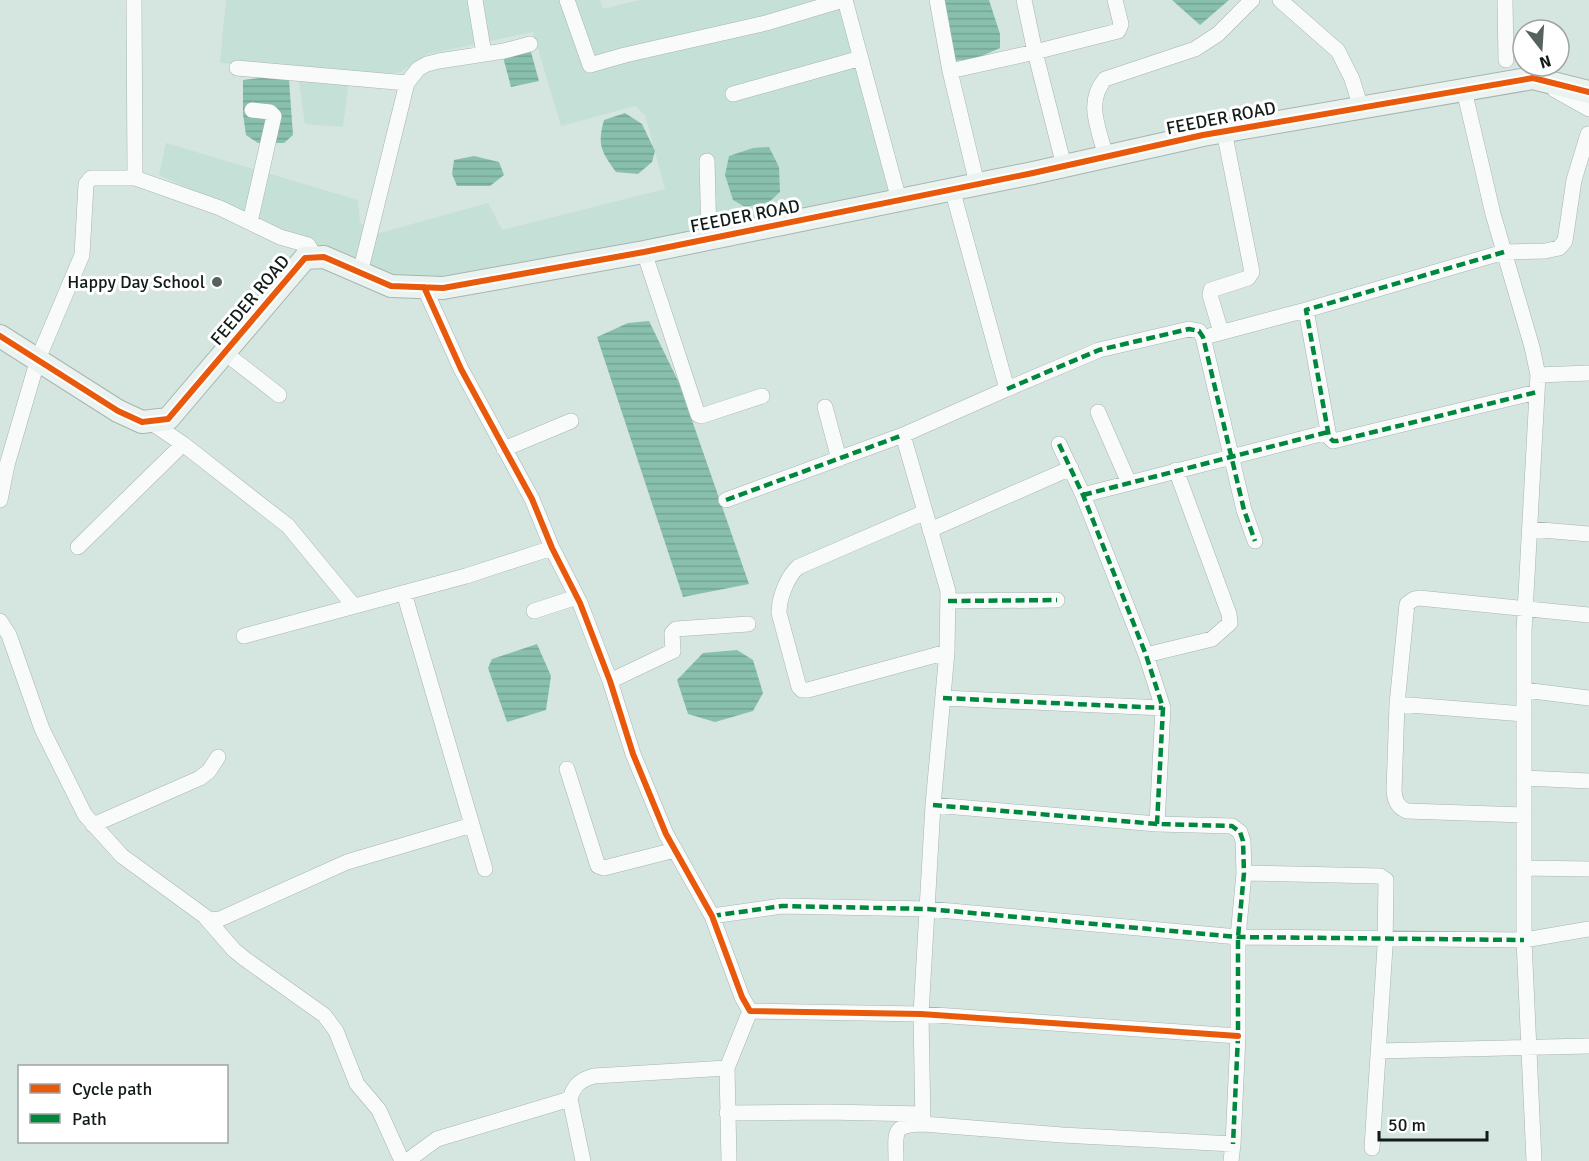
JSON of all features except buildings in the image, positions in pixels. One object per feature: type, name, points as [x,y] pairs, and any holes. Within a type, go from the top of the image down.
[{"type":"street","points":[[134,0],[135,178]]},
{"type":"street","points":[[475,0],[484,54]]},
{"type":"street","points":[[567,0],[590,65],[766,23],[844,0],[899,200]]},
{"type":"street","points":[[937,0],[950,71],[977,184]]},
{"type":"street","points":[[1024,0],[1064,166]]},
{"type":"street","points":[[950,71],[1118,31],[1121,24],[1115,0]]},
{"type":"street","points":[[1106,157],[1094,102],[1097,89],[1105,79],[1195,49],[1218,34],[1252,0]]},
{"type":"street","points":[[1280,0],[1338,51],[1352,79],[1361,108]]},
{"type":"street","points":[[1505,0],[1506,60]]},
{"type":"street","points":[[360,273],[407,82],[418,69],[427,64],[504,51],[530,44]]},
{"type":"street","points":[[732,94],[861,58]]},
{"type":"street","points":[[237,68],[407,82]]},
{"type":"street","points":[[1533,78],[1589,109]]},
{"type":"street","name":"FEEDER ROAD","points":[[149,421],[168,419],[305,258],[324,257],[391,286],[443,288],[644,252],[1224,131],[1533,78],[1589,92]]},
{"type":"street","points":[[1464,90],[1492,214],[1538,375],[1524,631],[1524,940],[1534,1161]]},
{"type":"street","points":[[250,222],[274,117],[270,112],[252,110]]},
{"type":"street","points":[[1221,332],[1210,295],[1211,290],[1248,278],[1252,272],[1224,131]]},
{"type":"street","points":[[1203,337],[1306,310],[1504,252],[1545,251],[1562,245],[1565,241],[1574,180],[1588,135]]},
{"type":"street","points":[[706,161],[709,238]]},
{"type":"street","points":[[0,500],[7,465],[38,359],[81,255],[88,180],[92,178],[135,178],[220,208],[280,237],[308,245],[316,258]]},
{"type":"street","points":[[952,189],[1007,389]]},
{"type":"street","points":[[644,252],[698,415],[702,416],[762,396]]},
{"type":"street","points":[[423,287],[461,369],[532,500],[552,548],[577,597],[610,681],[633,754],[666,834],[712,916],[742,997],[750,1011]]},
{"type":"street","points":[[1306,310],[1330,439],[1337,441],[1537,392]]},
{"type":"street","points":[[726,500],[903,435],[1099,350],[1121,343],[1189,329],[1199,331],[1203,337],[1230,456],[1244,510],[1255,541]]},
{"type":"street","points":[[0,336],[118,411],[142,422],[149,421],[183,444],[288,525],[354,606]]},
{"type":"street","points":[[225,353],[279,395]]},
{"type":"street","points":[[1538,375],[1589,373]]},
{"type":"street","points":[[825,407],[839,459]]},
{"type":"street","points":[[1098,412],[1129,483]]},
{"type":"street","points":[[504,449],[571,421]]},
{"type":"street","points":[[1083,495],[1328,432]]},
{"type":"street","points":[[903,435],[948,591],[947,652],[933,805],[921,1014],[923,1119]]},
{"type":"street","points":[[78,547],[183,444]]},
{"type":"street","points":[[1059,444],[1083,495],[1146,655],[1163,708],[1157,824]]},
{"type":"street","points":[[930,530],[1071,468]]},
{"type":"street","points":[[1146,655],[1212,639],[1230,623],[1229,614],[1176,470]]},
{"type":"street","points":[[925,512],[798,567],[791,576],[778,613],[799,687],[802,690],[947,652]]},
{"type":"street","points":[[1530,529],[1589,534]]},
{"type":"street","points":[[244,636],[476,573],[552,548]]},
{"type":"street","points":[[404,593],[485,869]]},
{"type":"street","points":[[534,611],[577,597]]},
{"type":"street","points":[[1524,815],[1407,811],[1399,806],[1394,791],[1397,704],[1406,610],[1410,602],[1419,598],[1589,615]]},
{"type":"street","points":[[948,602],[1057,600]]},
{"type":"street","points":[[0,621],[9,635],[42,729],[72,793],[93,825],[122,856],[206,918],[234,950],[324,1015],[336,1031],[357,1084],[379,1110],[402,1161]]},
{"type":"street","points":[[610,681],[673,651],[672,633],[676,628],[748,624]]},
{"type":"street","points":[[1524,690],[1589,698]]},
{"type":"street","points":[[943,698],[1163,708]]},
{"type":"street","points":[[1397,704],[1524,714]]},
{"type":"street","points":[[93,825],[205,775],[218,757]]},
{"type":"street","points":[[567,769],[598,866],[604,868],[675,850]]},
{"type":"street","points":[[1524,778],[1589,781]]},
{"type":"street","points":[[933,805],[1157,824],[1232,826],[1240,832],[1243,841],[1244,873],[1238,937],[1238,1036],[1231,1161]]},
{"type":"street","points":[[206,918],[220,919],[347,862],[472,825]]},
{"type":"street","points":[[1524,868],[1589,869]]},
{"type":"street","points":[[1244,873],[1384,877],[1387,883],[1386,939],[1372,1148]]},
{"type":"street","points":[[712,916],[782,906],[928,909],[1238,937],[1524,940],[1589,929]]},
{"type":"street","points":[[750,1011],[921,1014],[1238,1036]]},
{"type":"street","points":[[729,1161],[727,1068],[750,1011]]},
{"type":"street","points":[[1378,1051],[1589,1046]]},
{"type":"street","points":[[583,1161],[570,1099],[578,1083],[594,1076],[727,1068]]},
{"type":"street","points":[[407,1161],[437,1140],[570,1099]]},
{"type":"street","points":[[727,1113],[825,1112],[923,1119],[1062,1135],[1233,1144]]},
{"type":"street","points":[[896,1161],[896,1135],[899,1129],[923,1119]]},
{"type":"shaded area","points":[[226,0],[600,0],[603,9],[640,0],[840,0],[891,196],[440,283],[392,281],[159,175],[166,143],[358,200],[360,223],[380,233],[488,203],[502,230],[665,189],[645,115],[635,106],[561,126],[533,32],[428,54],[399,73],[350,72],[343,127],[305,124],[297,68],[220,63]]},
{"type":"shaded area","points":[[931,0],[989,0],[1000,34],[1000,48],[975,59],[952,61],[946,54],[930,7]]},
{"type":"shaded area","points":[[1172,0],[1229,0],[1200,25]]},
{"type":"shaded area","points":[[531,52],[539,81],[511,87],[503,57]]},
{"type":"shaded area","points":[[279,76],[289,80],[293,135],[284,143],[258,143],[246,135],[243,114],[243,80]]},
{"type":"shaded area","points":[[625,113],[642,124],[655,151],[652,162],[638,174],[616,172],[602,148],[601,136],[604,120]]},
{"type":"shaded area","points":[[769,147],[779,167],[780,192],[769,202],[745,207],[733,200],[725,175],[729,156],[753,148]]},
{"type":"shaded area","points":[[474,156],[499,162],[504,175],[490,186],[457,186],[452,174],[454,160]]},
{"type":"shaded area","points":[[649,321],[679,383],[749,584],[683,597],[597,337],[628,323]]},
{"type":"shaded area","points":[[537,644],[551,676],[546,710],[507,722],[488,668],[492,659]]},
{"type":"shaded area","points":[[737,650],[753,660],[763,693],[753,711],[715,722],[688,714],[677,680],[703,653]]},
{"type":"marked path","points":[[1504,252],[1306,310],[1329,437],[1337,441],[1537,392]]},
{"type":"marked path","points":[[1007,389],[1099,350],[1189,329],[1199,331],[1203,337],[1244,510],[1255,541]]},
{"type":"marked path","points":[[1083,495],[1328,432]]},
{"type":"marked path","points":[[726,500],[903,435]]},
{"type":"marked path","points":[[1059,444],[1083,495],[1146,655],[1163,708],[1157,824]]},
{"type":"marked path","points":[[948,601],[1057,600]]},
{"type":"marked path","points":[[943,698],[1163,708]]},
{"type":"marked path","points":[[933,805],[1157,824],[1232,826],[1240,832],[1243,841],[1244,873],[1238,937],[1238,1036],[1233,1144]]},
{"type":"marked path","points":[[712,916],[782,906],[928,909],[1238,937],[1524,940]]},
{"type":"cycle path","points":[[0,336],[118,411],[142,422],[168,419],[305,258],[324,257],[391,286],[443,288],[644,252],[1033,173],[1203,135],[1533,78],[1589,92]]},
{"type":"cycle path","points":[[424,287],[461,369],[532,499],[552,548],[580,603],[610,681],[633,754],[666,834],[712,916],[742,997],[750,1011],[921,1014],[1238,1036]]},
{"type":"place","name":"Happy Day School","points":[[217,282]]}]
